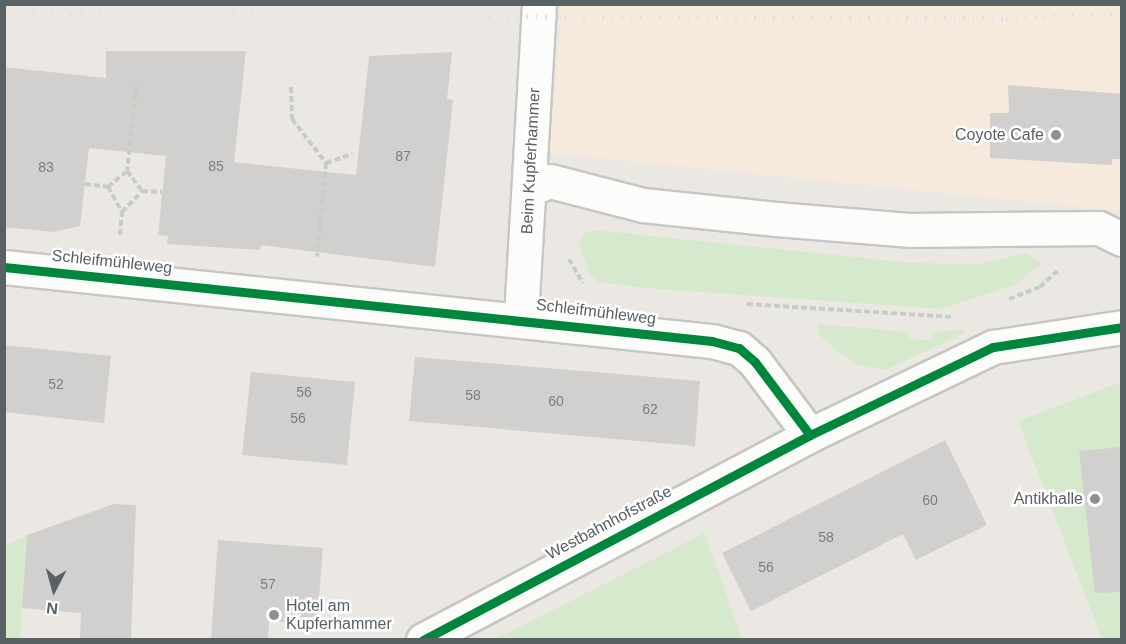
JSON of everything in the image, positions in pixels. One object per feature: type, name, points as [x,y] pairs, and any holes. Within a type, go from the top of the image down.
[{"type":"street","name":"Beim Kupferhammer","points":[[521,317],[539,4]]},
{"type":"street","points":[[530,189],[550,181],[570,184],[643,205],[776,219],[909,230],[1070,226],[1100,228],[1122,239]]},
{"type":"street","name":"Schleifmühleweg","points":[[4,267],[521,317],[739,348],[772,381],[810,435]]},
{"type":"street","points":[[810,435],[993,347],[1122,327]]},
{"type":"street","name":"Westbahnhofstraße","points":[[423,639],[810,435]]},
{"type":"path","points":[[136,86],[127,171],[142,191]]},
{"type":"path","points":[[291,87],[292,119],[326,163],[313,297]]},
{"type":"path","points":[[326,163],[352,154]]},
{"type":"path","points":[[85,184],[108,187],[127,171]]},
{"type":"path","points":[[570,184],[567,247],[571,267],[593,288]]},
{"type":"path","points":[[108,187],[122,212],[116,278]]},
{"type":"path","points":[[122,212],[142,191],[162,192]]},
{"type":"path","points":[[735,302],[940,319],[980,309],[1040,287],[1057,274],[1070,226]]},
{"type":"path","points":[[980,309],[993,347]]},
{"type":"shaded area","points":[[562,5],[1121,5],[1121,211],[549,153]]},
{"type":"green space","points":[[594,230],[912,263],[978,264],[1027,253],[1043,264],[1012,286],[941,309],[646,288],[598,282],[590,274],[579,244],[584,233]]},
{"type":"green space","points":[[818,324],[908,332],[909,339],[932,340],[933,332],[963,329],[965,333],[885,370],[858,365],[841,354],[818,334]]},
{"type":"green space","points":[[1121,382],[1121,639],[1102,639],[1018,421]]},
{"type":"green space","points":[[705,533],[742,639],[495,639]]},
{"type":"green space","points":[[27,535],[20,639],[5,640],[5,546]]},
{"type":"building","points":[[106,51],[246,51],[234,162],[356,175],[369,56],[452,52],[447,99],[453,100],[435,267],[261,245],[260,250],[167,244],[168,236],[158,235],[166,156],[89,148],[80,226],[53,232],[4,227],[4,67],[106,78]]},
{"type":"building","name":"Coyote Cafe","points":[[1008,85],[1122,94],[1122,159],[1112,159],[1112,165],[990,158],[990,113],[1009,113]]},
{"type":"building","points":[[4,345],[111,356],[104,423],[4,412]]},
{"type":"building","points":[[415,357],[700,381],[695,446],[409,421]]},
{"type":"building","points":[[251,372],[355,382],[347,465],[242,455]]},
{"type":"building","points":[[945,440],[987,525],[916,560],[903,534],[751,611],[722,553]]},
{"type":"building","points":[[1122,447],[1122,592],[1095,593],[1079,451]]},
{"type":"building","points":[[114,504],[136,505],[131,639],[80,639],[81,613],[22,608],[27,535]]},
{"type":"building","points":[[218,540],[323,548],[317,624],[269,621],[268,639],[211,639]]},
{"type":"railway","points":[[4,14],[1006,18],[1122,13]]},
{"type":"cycle path","points":[[4,267],[712,341],[739,348],[755,362],[810,435]]},
{"type":"cycle path","points":[[423,640],[810,435],[993,347],[1122,327]]},
{"type":"place","name":"Coyote Cafe","points":[[1056,135]]},
{"type":"place","name":"Antikhalle","points":[[1095,499]]},
{"type":"place","name":"Hotel am Kupferhammer","points":[[274,615]]}]
